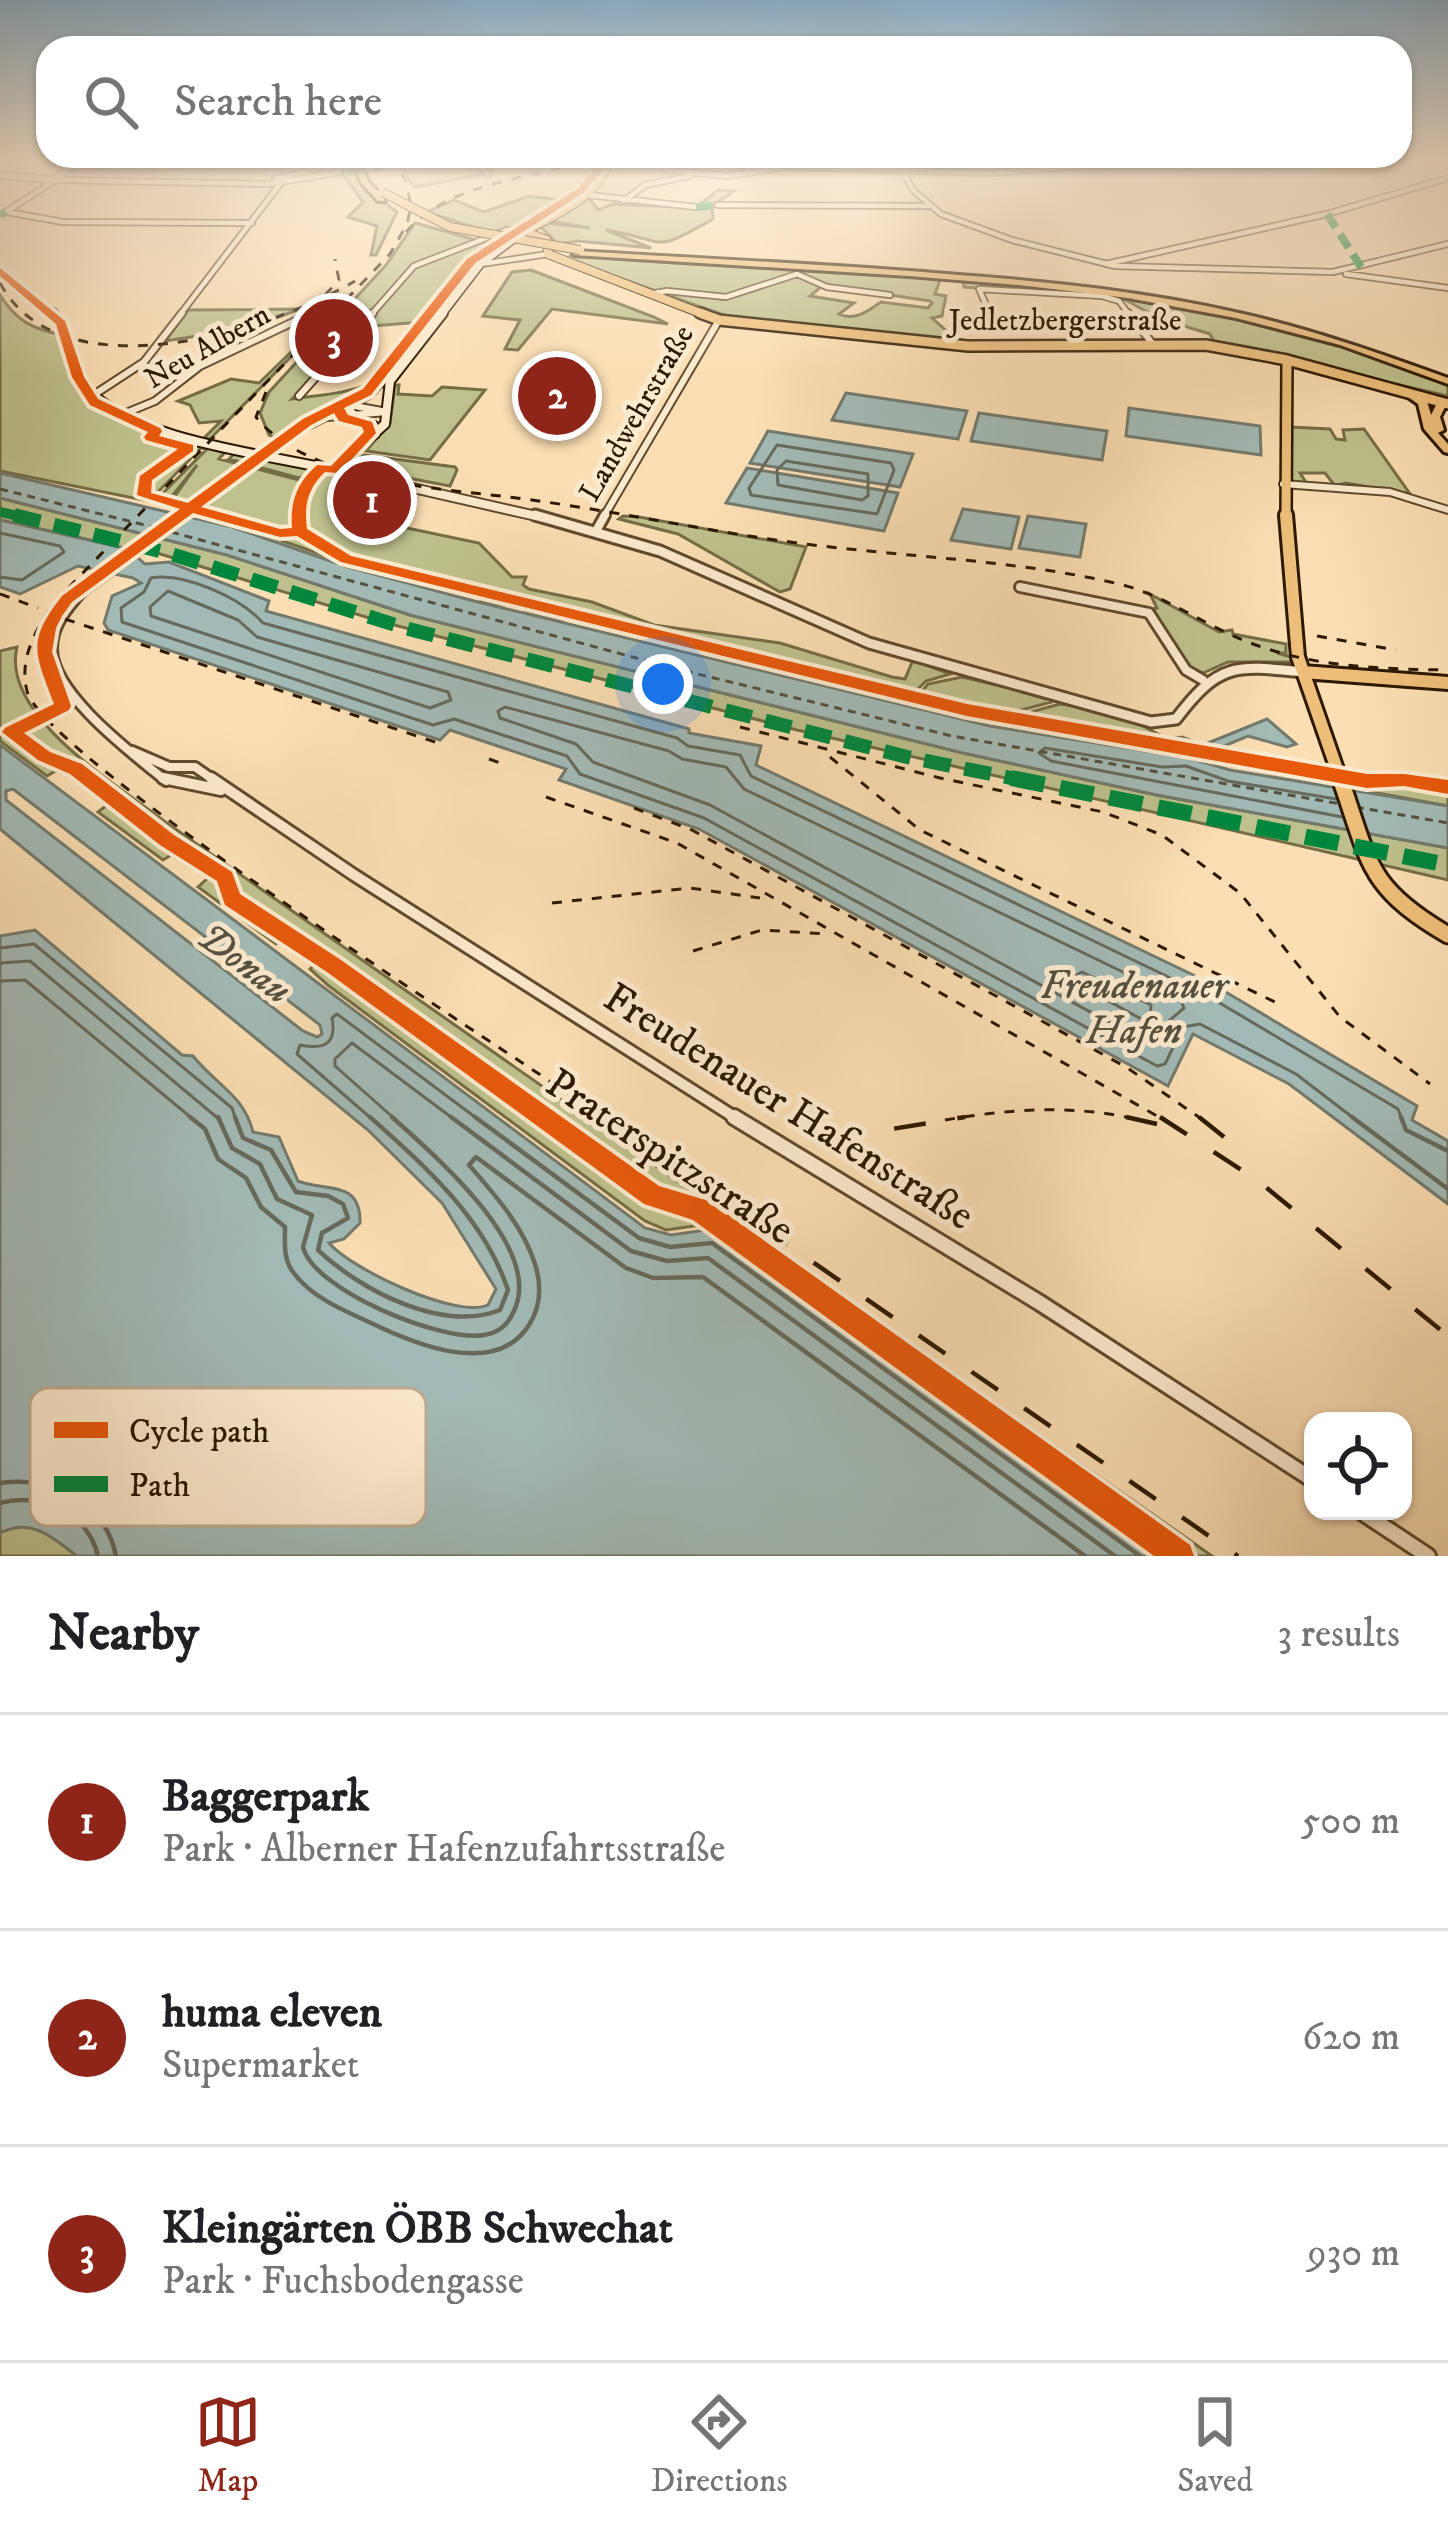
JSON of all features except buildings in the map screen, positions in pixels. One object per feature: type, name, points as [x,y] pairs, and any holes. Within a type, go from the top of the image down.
[{"type":"highway","points":[[446,230],[578,251],[1059,281],[1170,296],[1309,330],[1448,379]]},
{"type":"highway","points":[[1406,392],[1423,403],[1431,433],[1448,446]]},
{"type":"highway","points":[[1426,415],[1442,402]]},
{"type":"highway","points":[[1442,402],[1435,418],[1448,446]]},
{"type":"main road","points":[[375,434],[374,425],[358,417],[349,405],[376,388],[478,263],[523,231],[547,240],[548,254]]},
{"type":"main road","name":"Jedletzbergerstraße","points":[[548,254],[718,320],[968,346],[1206,344],[1406,392]]},
{"type":"main road","points":[[0,271],[61,323],[78,376],[92,396],[121,415],[162,430],[334,470],[375,434],[387,412],[390,381],[478,263]]},
{"type":"main road","points":[[1287,366],[1283,484],[1294,628],[1303,672],[1369,865],[1394,900],[1448,935]]},
{"type":"main road","points":[[1406,392],[1442,402]]},
{"type":"main road","points":[[1303,672],[1448,683]]},
{"type":"street","points":[[92,396],[139,367],[247,230]]},
{"type":"street","points":[[298,396],[414,266],[507,230],[523,231]]},
{"type":"street","points":[[979,230],[1095,261],[1333,272],[1448,288]]},
{"type":"street","points":[[1107,262],[1255,230]]},
{"type":"street","points":[[1333,272],[1448,244]]},
{"type":"street","points":[[478,263],[548,254]]},
{"type":"street","points":[[649,294],[667,291],[726,297],[797,274],[827,287],[890,295]]},
{"type":"street","points":[[993,321],[979,289],[1102,296],[1119,301],[1152,343]]},
{"type":"street","name":"Neu Albern","points":[[121,415],[160,397],[200,366],[313,312]]},
{"type":"street","name":"Landwehrstraße","points":[[596,532],[718,320]]},
{"type":"street","points":[[306,426],[349,405],[387,412]]},
{"type":"street","points":[[306,426],[331,416],[387,412]]},
{"type":"street","name":"Freudenauer Hafenstraße","points":[[306,426],[82,591],[58,619],[51,643],[54,666],[75,701],[132,751],[176,768],[189,765],[768,1138],[1022,1291],[1304,1474]]},
{"type":"street","points":[[334,470],[471,498],[687,560],[868,643],[1151,722],[1176,718],[1204,680],[1236,666],[1303,672]]},
{"type":"street","points":[[1283,484],[1390,492],[1448,510]]},
{"type":"street","points":[[1019,587],[1148,613],[1186,670],[1204,680]]},
{"type":"street","points":[[11,732],[75,701]]},
{"type":"street","name":"Freudenauer Hafenstraße","points":[[132,751],[136,759],[174,785],[187,783],[229,792]]},
{"type":"street","points":[[167,778],[176,768]]},
{"type":"street","points":[[187,783],[197,772]]},
{"type":"street","points":[[1374,1520],[1428,1556]]},
{"type":"green space","points":[[376,230],[388,230],[376,255],[371,255]]},
{"type":"green space","points":[[410,230],[439,230],[490,244],[472,258],[421,322],[360,327],[292,399],[375,381],[367,389],[279,440],[269,435],[260,413],[269,392],[386,265]]},
{"type":"green space","points":[[481,230],[513,231],[504,237]]},
{"type":"green space","points":[[544,230],[693,230],[660,242],[606,230],[651,248],[578,241],[558,244]]},
{"type":"green space","points":[[571,255],[1007,281],[1151,299],[1227,314],[1339,346],[1448,385],[1448,396],[1214,342],[1210,334],[1158,318],[1124,299],[964,287],[963,281],[940,280],[935,294],[946,296],[942,316],[932,318],[959,342],[735,319],[567,259]],"holes":[[[823,285],[930,301],[928,308],[881,302],[850,316],[839,314],[854,303],[810,296]]]},
{"type":"green space","points":[[531,270],[668,324],[552,309],[518,350],[505,349],[520,320],[483,316],[512,272]]},
{"type":"green space","points":[[0,295],[27,323],[64,335],[75,372],[91,398],[115,417],[153,431],[148,437],[155,438],[156,432],[317,470],[299,478],[229,459],[235,453],[226,451],[219,459],[303,481],[296,501],[296,528],[283,532],[203,510],[237,481],[228,477],[192,503],[186,502],[187,506],[176,502],[174,497],[197,465],[172,496],[158,498],[207,449],[201,448],[152,498],[142,489],[147,477],[140,492],[148,501],[0,471]]},
{"type":"green space","points":[[300,309],[249,328],[165,341],[188,310]]},
{"type":"green space","points":[[323,314],[332,315],[210,439],[204,438],[221,421],[199,423],[190,405],[178,401],[231,379],[259,383],[320,324]]},
{"type":"green space","points":[[395,385],[399,385],[398,394],[432,396],[442,387],[485,390],[430,460],[366,451],[390,423]]},
{"type":"green space","points":[[1290,427],[1330,429],[1336,439],[1345,440],[1343,430],[1364,429],[1410,494],[1346,483],[1335,486],[1325,473],[1300,473],[1307,484],[1286,481]]},
{"type":"green space","points":[[364,455],[457,470],[450,486],[345,466]]},
{"type":"green space","points":[[326,471],[429,495],[412,492],[388,524],[479,543],[512,577],[526,577],[523,585],[529,589],[592,602],[654,625],[780,643],[892,677],[905,679],[913,660],[950,674],[904,695],[369,566],[967,712],[1024,719],[1023,714],[1060,704],[1084,707],[1136,722],[1167,739],[1182,737],[1224,753],[1284,765],[1133,741],[1334,778],[1448,791],[1448,806],[1005,724],[525,612],[527,608],[482,602],[479,597],[343,562],[227,522],[291,538],[304,536],[343,559],[301,529],[305,488]]},
{"type":"green space","points":[[0,498],[227,555],[410,615],[963,753],[1156,795],[1448,848],[1448,880],[797,730],[379,621],[144,549],[135,555],[112,545],[0,520]]},
{"type":"green space","points":[[619,519],[806,547],[790,589],[780,592],[678,534]]},
{"type":"green space","points":[[1150,594],[1219,632],[1232,630],[1233,634],[1286,644],[1286,653],[1277,653],[1291,657],[1292,662],[1228,662],[1203,673],[1195,671],[1183,660],[1153,609],[1157,608]]},
{"type":"green space","points":[[17,647],[17,673],[26,698],[44,723],[93,768],[1212,1556],[1162,1556],[708,1224],[666,1230],[645,1221],[329,986],[310,969],[320,960],[285,938],[276,944],[198,887],[208,878],[171,855],[163,860],[98,812],[115,799],[69,763],[47,776],[0,741],[0,651]]},
{"type":"green space","points":[[962,677],[1048,697],[1051,702],[1003,715],[918,696],[928,684]]},
{"type":"green space","points":[[0,1482],[30,1515],[30,1526],[40,1526],[77,1556],[0,1556]]},
{"type":"water","points":[[846,393],[967,411],[958,439],[832,420]]},
{"type":"water","points":[[1129,408],[1260,426],[1261,455],[1126,436]]},
{"type":"water","points":[[979,413],[1107,431],[1102,460],[971,441]]},
{"type":"water","points":[[768,431],[913,454],[900,487],[750,463]]},
{"type":"water","points":[[747,468],[898,493],[884,531],[726,503]]},
{"type":"water","points":[[0,473],[232,527],[348,567],[474,601],[990,726],[1176,756],[1267,719],[1296,744],[1287,747],[1248,736],[1192,759],[1230,770],[1448,806],[1448,848],[1157,795],[963,753],[410,615],[227,555],[0,498]]},
{"type":"water","points":[[963,509],[1019,517],[1011,549],[951,540]]},
{"type":"water","points":[[1028,516],[1086,524],[1080,557],[1019,548]]},
{"type":"water","name":"Freudenauer Hafen","points":[[0,520],[128,549],[145,564],[169,562],[269,601],[266,611],[689,729],[689,733],[761,746],[756,765],[1214,985],[1417,1106],[1412,1120],[1448,1141],[1448,1204],[1289,1084],[1193,1034],[1168,1086],[699,829],[559,780],[566,769],[450,730],[440,740],[108,630],[104,623],[112,596],[141,583],[133,578],[78,566],[20,594],[0,587]]},
{"type":"water","name":"Donau","points":[[0,745],[645,1228],[671,1235],[713,1229],[1159,1556],[77,1556],[31,1528],[0,1533],[0,936],[35,930],[182,1055],[193,1056],[236,1099],[253,1132],[279,1137],[298,1181],[340,1190],[355,1199],[360,1223],[344,1239],[329,1243],[341,1254],[429,1298],[453,1305],[488,1305],[496,1289],[442,1203],[368,1130],[0,829]],"holes":[[[13,789],[320,1025],[322,1034],[317,1037],[303,1031],[6,800],[6,791]]]},
{"type":"ferry route","points":[[0,489],[161,529]]},
{"type":"ferry route","points":[[171,532],[673,668],[952,736],[1341,804]]},
{"type":"ferry route","points":[[1356,807],[1448,823]]},
{"type":"railway","points":[[404,230],[390,254],[51,606],[27,657],[27,691],[53,726],[196,840],[608,1120]]},
{"type":"railway","points":[[325,295],[339,280],[335,259]]},
{"type":"railway","points":[[0,283],[29,317],[69,338],[116,345],[221,334],[272,319],[355,281]]},
{"type":"railway","points":[[266,392],[256,417],[278,438],[306,455],[372,477],[783,541],[1082,576],[1136,589],[1243,640],[1293,656],[1370,667],[1448,670]]},
{"type":"railway","points":[[0,594],[38,608]]},
{"type":"railway","points":[[65,619],[438,743]]},
{"type":"railway","points":[[1317,636],[1396,650]]},
{"type":"railway","points":[[740,727],[940,778],[1103,812],[1162,835],[1240,893],[1340,1017],[1430,1084]]},
{"type":"railway","points":[[830,757],[920,830],[1277,1003]]},
{"type":"railway","points":[[489,759],[506,765]]},
{"type":"railway","points":[[546,797],[677,843],[1164,1120]]},
{"type":"railway","points":[[634,808],[692,830],[1126,1067],[1201,1119]]},
{"type":"railway","points":[[552,903],[690,888],[760,898]]},
{"type":"railway","points":[[693,951],[762,930],[827,934]]},
{"type":"railway","points":[[960,1118],[1042,1110],[1139,1120]]},
{"type":"railway","points":[[603,1117],[1238,1556]]},
{"type":"railway","points":[[960,1118],[965,1117]]},
{"type":"railway","points":[[1126,1117],[1157,1124]]},
{"type":"railway","points":[[1160,1117],[1257,1180],[1448,1336]]},
{"type":"railway","points":[[831,1139],[960,1118]]},
{"type":"railway","points":[[945,1120],[960,1118]]},
{"type":"railway","points":[[1201,1119],[1243,1152]]},
{"type":"marked path","points":[[1337,230],[1361,267]]},
{"type":"marked path","points":[[0,512],[168,553],[405,628],[907,757],[1448,865]]},
{"type":"cycle path","name":"Praterspitzstraße","points":[[520,230],[471,261],[367,392],[307,422],[67,599],[44,640],[63,706],[11,732],[44,756],[76,769],[167,840],[225,877],[232,899],[334,966],[653,1196],[700,1210],[1179,1556]]},
{"type":"cycle path","points":[[0,271],[61,323],[78,377],[94,402],[156,431]]},
{"type":"cycle path","points":[[300,531],[298,512],[304,489],[322,468],[334,470],[370,433],[368,425],[343,418],[337,407]]},
{"type":"cycle path","points":[[156,431],[150,437],[188,448],[145,479],[144,495],[280,533],[300,531],[346,559],[967,710],[1367,781],[1404,780],[1448,787]]},
{"type":"place","name":"Kleingärten ÖBB Schwechat","points":[[334,338]]},
{"type":"place","name":"huma eleven","points":[[557,396]]},
{"type":"place","name":"Baggerpark","points":[[372,500]]}]
